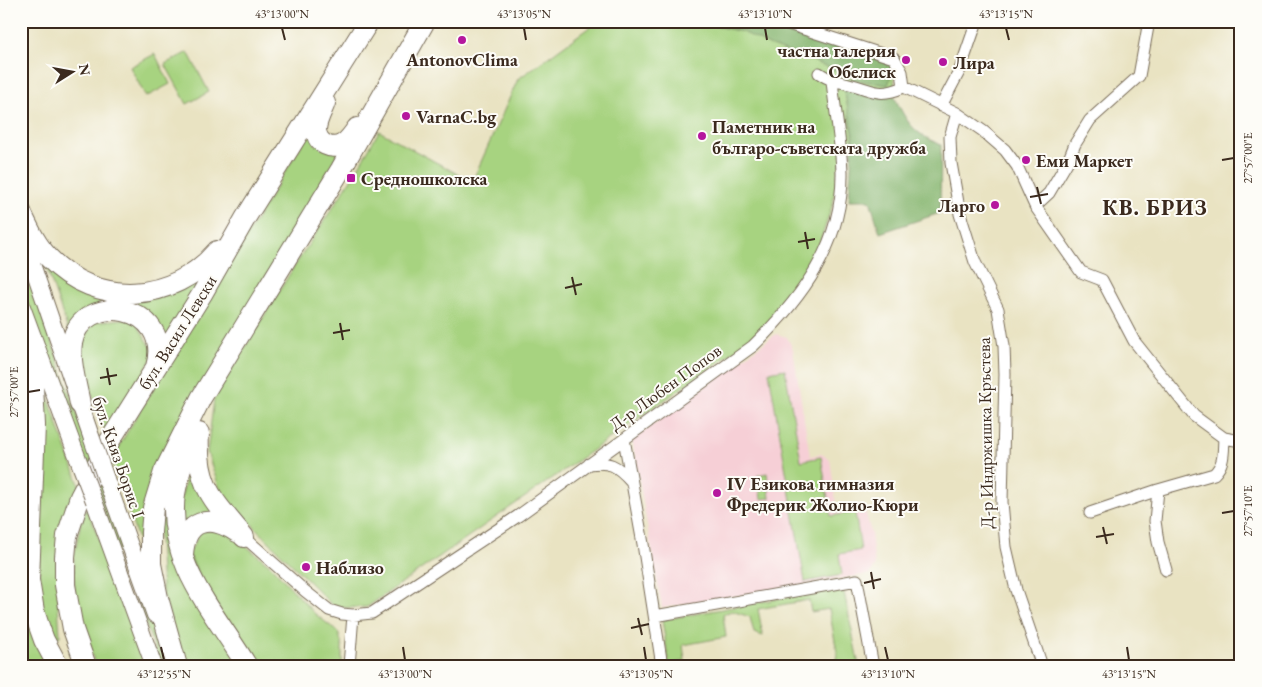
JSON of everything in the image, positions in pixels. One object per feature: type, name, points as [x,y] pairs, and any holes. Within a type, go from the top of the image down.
[{"type":"highway","name":"бул. Васил Левски","points":[[86,666],[73,629],[65,585],[65,557],[68,536],[80,497],[109,442],[202,294],[246,217],[369,21]]},
{"type":"highway","points":[[176,666],[158,598],[151,554],[152,520],[156,496],[164,472],[201,398],[340,169],[425,21]]},
{"type":"highway","points":[[335,75],[316,127],[318,138],[323,144],[334,147],[344,143],[378,102]]},
{"type":"highway","points":[[21,212],[38,244],[58,266],[89,286],[124,293],[158,289],[190,276],[207,262],[246,217]]},
{"type":"highway","points":[[80,404],[71,354],[72,342],[84,322],[96,314],[118,310],[129,311],[144,320],[151,329],[156,343],[158,355],[155,368]]},
{"type":"highway","points":[[21,328],[33,386],[35,425],[29,580],[34,611],[39,626],[58,666]]},
{"type":"highway","points":[[213,378],[199,428],[198,449],[200,468],[212,498],[244,537]]},
{"type":"highway","points":[[201,398],[175,494],[174,519],[183,557],[198,590],[248,666]]},
{"type":"highway","points":[[183,557],[184,542],[188,534],[193,528],[209,521],[222,523],[244,537]]},
{"type":"highway","points":[[58,666],[65,585]]},
{"type":"main road","name":"бул. Княз Борис I","points":[[21,232],[134,560],[176,666]]},
{"type":"main road","points":[[21,304],[154,666]]},
{"type":"street","points":[[779,21],[894,58],[902,72],[904,87]]},
{"type":"street","points":[[942,106],[960,70],[977,21]]},
{"type":"street","points":[[1036,206],[1049,193],[1070,159],[1075,144],[1090,120],[1139,76],[1149,21]]},
{"type":"street","points":[[819,73],[832,81],[874,93],[893,92],[904,87]]},
{"type":"street","name":"Д-р Любен Попов","points":[[244,537],[329,610],[353,615],[372,613],[482,541],[753,346],[796,301],[816,271],[832,231],[841,197],[842,172],[832,81]]},
{"type":"street","points":[[904,87],[957,113],[983,131],[1011,157],[1036,206],[1081,272],[1102,280],[1134,341],[1194,416],[1224,438],[1241,441]]},
{"type":"street","name":"Д-р Индржишка Кръстева","points":[[957,113],[950,137],[951,163],[960,214],[976,262],[998,309],[1004,346],[1002,502],[1006,547],[1016,590],[1042,666]]},
{"type":"street","points":[[1090,513],[1158,490],[1214,474],[1221,467],[1224,438]]},
{"type":"street","points":[[624,439],[662,666]]},
{"type":"street","points":[[587,465],[604,462],[622,471],[632,481]]},
{"type":"street","points":[[1158,490],[1155,520],[1158,542],[1166,570]]},
{"type":"street","points":[[655,616],[857,580],[873,666]]},
{"type":"street","points":[[349,666],[353,615]]},
{"type":"shaded area","points":[[776,334],[787,337],[793,349],[810,456],[821,454],[830,459],[837,510],[864,506],[871,533],[875,566],[870,574],[662,608],[632,440]]},
{"type":"green space","points":[[598,21],[772,21],[778,26],[894,67],[895,112],[851,141],[838,168],[833,203],[815,257],[787,301],[751,340],[367,607],[335,608],[221,493],[207,452],[214,399],[292,270],[352,178],[379,131],[472,182],[518,79]]},
{"type":"green space","points":[[692,21],[772,21],[778,26],[876,58],[894,67],[888,85],[857,80],[811,60],[771,46],[743,32]]},
{"type":"green space","points":[[188,52],[209,92],[187,104],[165,64]]},
{"type":"green space","points":[[155,54],[170,84],[146,97],[130,67]]},
{"type":"green space","points":[[844,90],[895,98],[908,122],[918,132],[941,145],[940,213],[880,233],[870,200],[849,200],[853,133]]},
{"type":"green space","points":[[310,131],[339,152],[227,347],[142,552],[111,459]]},
{"type":"green space","points":[[21,254],[130,566],[168,666],[161,666],[21,287]]},
{"type":"green space","points":[[45,263],[124,298],[69,333]]},
{"type":"green space","points":[[207,271],[165,342],[136,307],[135,302]]},
{"type":"green space","points":[[133,318],[155,353],[107,435],[78,356],[78,348],[93,322]]},
{"type":"green space","points":[[36,364],[80,487],[58,603],[60,636],[58,637],[47,622],[39,590]]},
{"type":"green space","points":[[21,367],[26,402],[21,572]]},
{"type":"green space","points":[[785,369],[801,461],[821,457],[831,516],[855,512],[861,550],[839,554],[842,575],[805,582],[769,372]]},
{"type":"green space","points":[[192,455],[215,513],[180,526],[178,510]]},
{"type":"green space","points":[[179,458],[168,509],[242,666],[185,666],[162,591],[158,520]]},
{"type":"green space","points":[[767,473],[770,498],[761,499],[758,475]]},
{"type":"green space","points":[[87,508],[147,666],[96,666],[94,661],[75,608],[74,557],[81,521]]},
{"type":"green space","points":[[226,530],[271,566],[314,613],[338,632],[342,645],[342,666],[257,666],[204,591],[188,555],[201,531]]},
{"type":"green space","points":[[21,572],[52,666],[21,666]]},
{"type":"green space","points":[[843,587],[859,666],[836,666],[837,652],[829,609],[811,612],[809,600],[758,609],[763,636],[754,633],[750,617],[732,611],[723,614],[726,637],[683,645],[685,661],[669,664],[662,620]]},
{"type":"place","name":"AntonovClima","points":[[462,40]]},
{"type":"place","name":"частна галерия Обелиск","points":[[906,60]]},
{"type":"place","name":"Лира","points":[[943,62]]},
{"type":"place","name":"VarnaC.bg","points":[[406,116]]},
{"type":"place","name":"Паметник на българо-съветската дружба","points":[[702,136]]},
{"type":"place","name":"Еми Маркет","points":[[1026,160]]},
{"type":"place","name":"Средношколска","points":[[351,178]]},
{"type":"place","name":"Ларго","points":[[995,205]]},
{"type":"place","name":"IV Езикова гимназия Фредерик Жолио-Кюри","points":[[717,493]]},
{"type":"place","name":"Наблизо","points":[[306,567]]},
{"type":"district","name":"КВ. БРИЗ","points":[[1155,207]]}]
